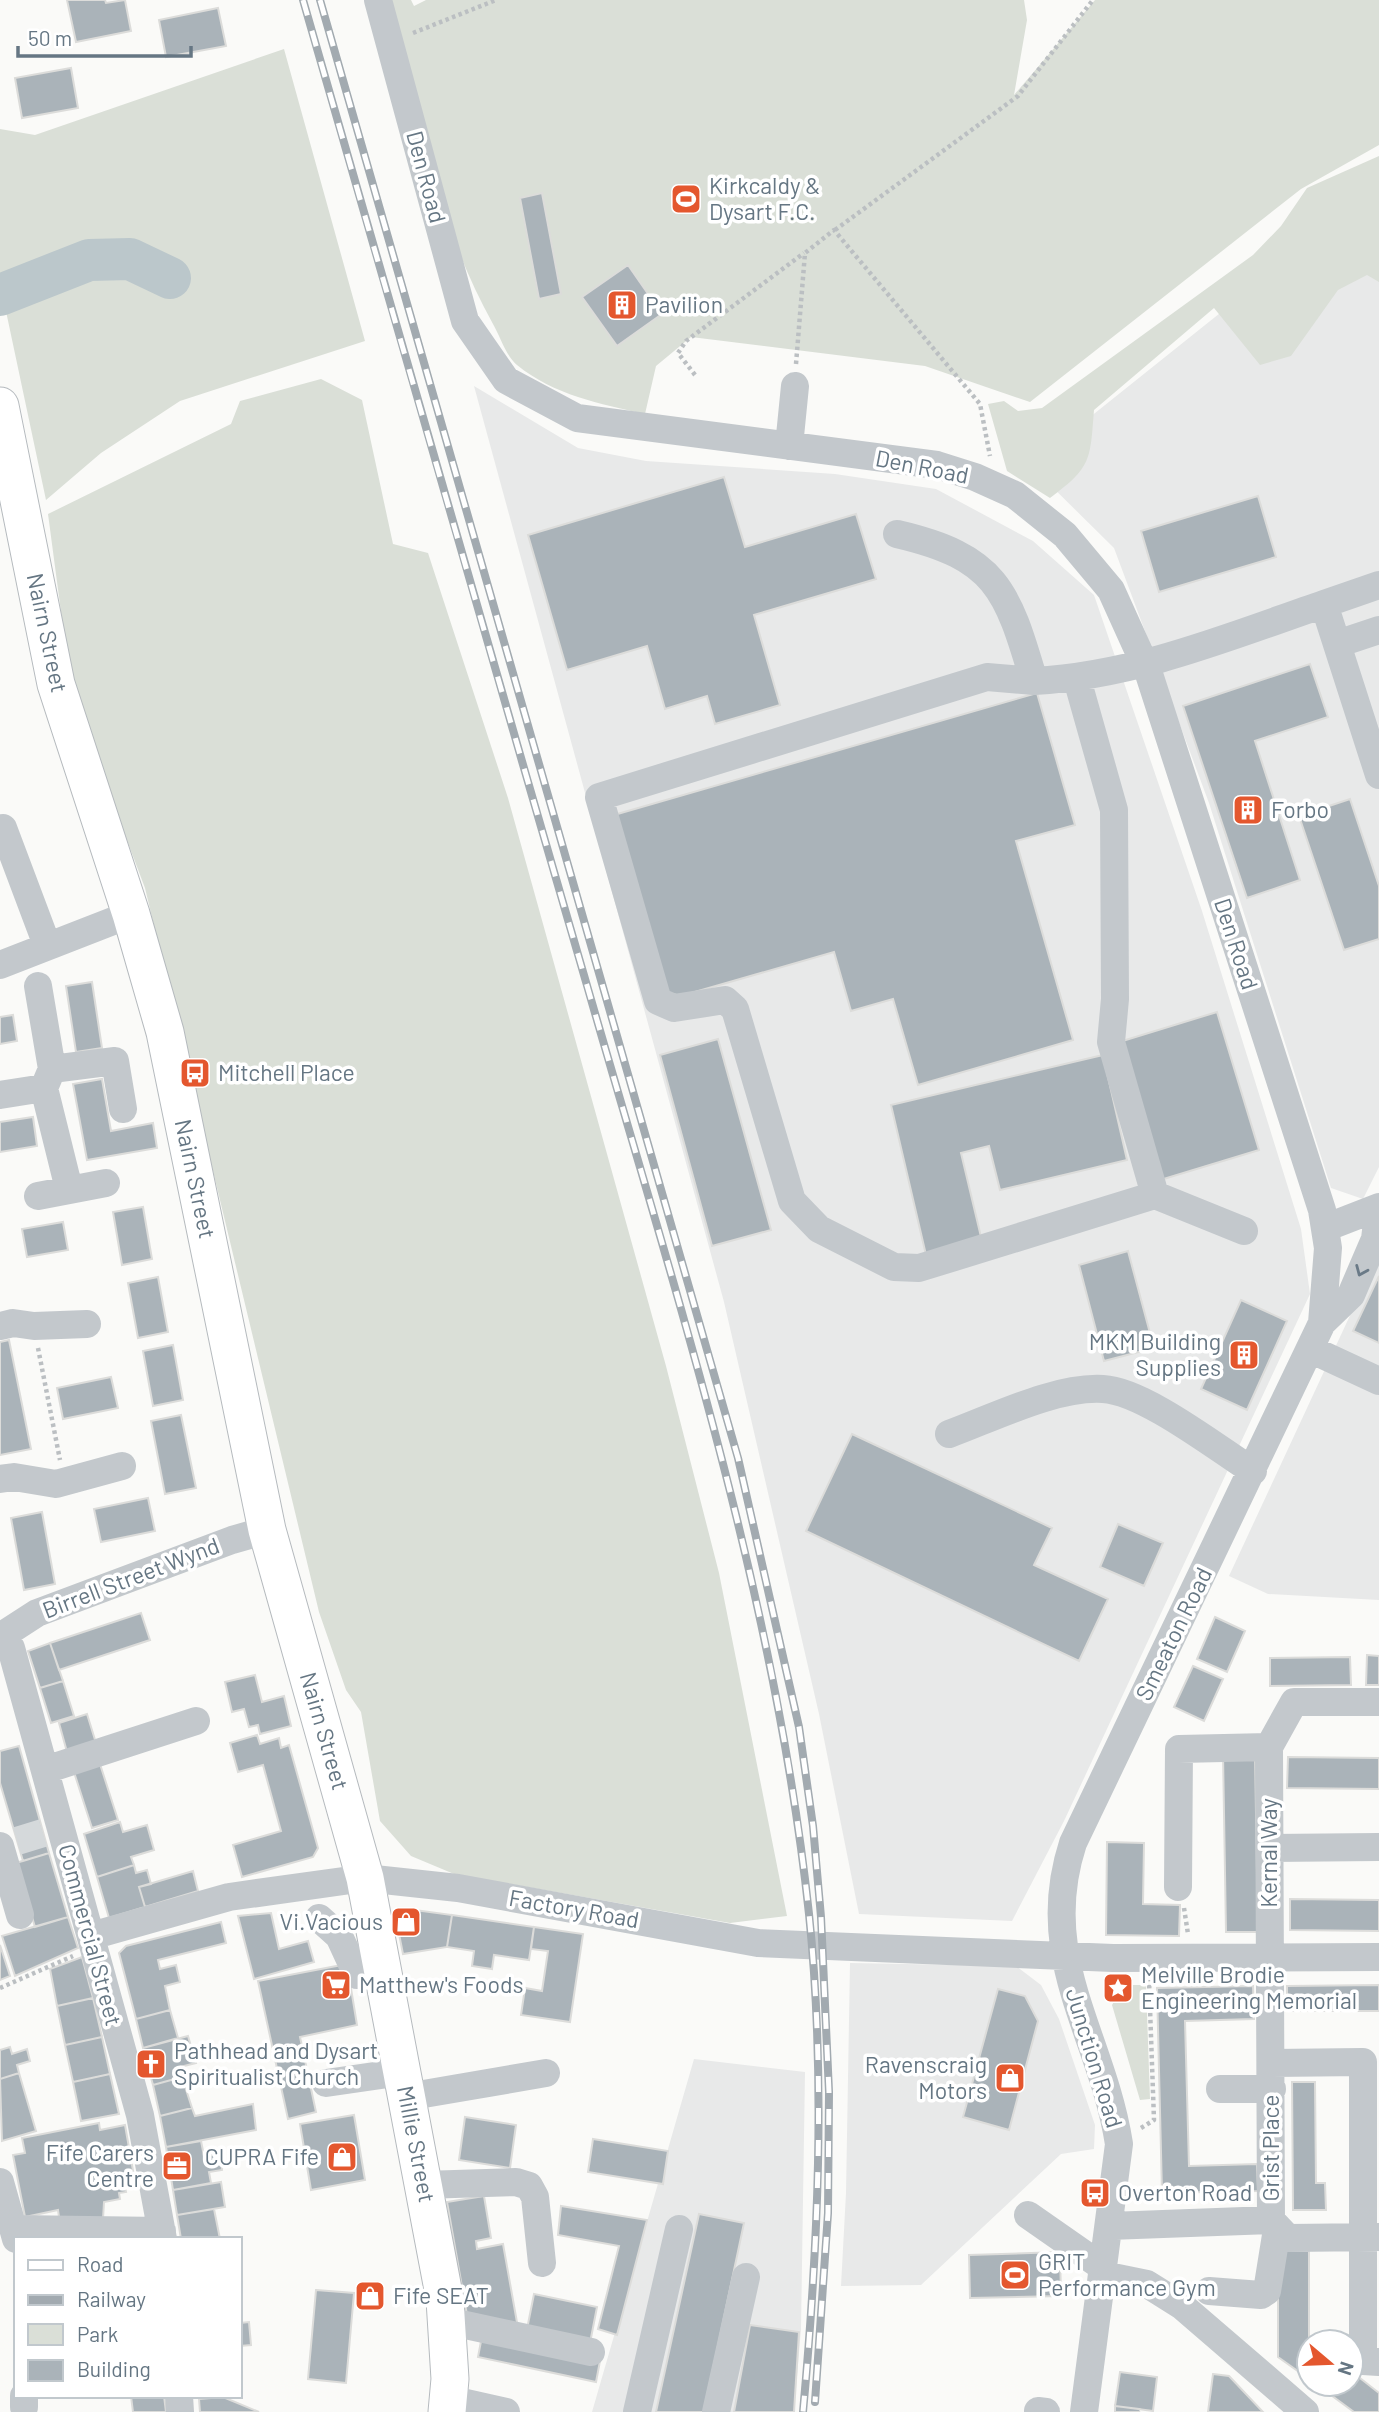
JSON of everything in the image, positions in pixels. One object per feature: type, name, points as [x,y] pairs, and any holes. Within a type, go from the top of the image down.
[{"type":"main road","name":"Nairn Street","points":[[0,406],[17,484],[12,528],[55,684],[131,914],[165,1032],[267,1530],[365,1878]]},
{"type":"main road","name":"Millie Street","points":[[365,1878],[447,2321],[450,2379],[448,2405]]},
{"type":"street","name":"Den Road","points":[[378,0],[465,321],[506,380],[577,418],[937,465],[989,483],[1015,495],[1065,535],[1111,590],[1145,666],[1314,1183],[1328,1248],[1322,1323]]},
{"type":"street","points":[[789,446],[795,386]]},
{"type":"street","points":[[897,534],[935,543],[967,556],[986,572],[1005,597],[1034,681]]},
{"type":"street","points":[[1244,1231],[1155,1195],[919,1268],[894,1267],[819,1229],[792,1201],[736,1009],[725,1000],[674,1008],[658,1001],[599,797],[987,677],[1034,681],[1077,679],[1145,666],[1379,584]]},
{"type":"street","points":[[1324,604],[1376,759]]},
{"type":"street","points":[[1337,644],[1379,631]]},
{"type":"street","points":[[1077,679],[1114,810],[1115,999],[1111,1042],[1155,1195]]},
{"type":"street","points":[[3,828],[47,945]]},
{"type":"street","points":[[0,965],[131,914]]},
{"type":"street","points":[[38,986],[48,1079],[69,1189]]},
{"type":"street","points":[[0,1095],[115,1061],[123,1109]]},
{"type":"street","points":[[38,1196],[106,1183]]},
{"type":"street","points":[[1322,1323],[1351,1295],[1375,1239],[1379,1207],[1325,1228]]},
{"type":"street","points":[[0,1326],[13,1322],[34,1326],[87,1324]]},
{"type":"street","name":"Smeaton Road","points":[[1064,1954],[1060,1905],[1064,1873],[1073,1843],[1254,1471],[1322,1323]]},
{"type":"street","points":[[1310,1349],[1379,1381]]},
{"type":"street","points":[[949,1434],[1056,1395],[1104,1389],[1131,1396],[1254,1471]]},
{"type":"street","points":[[0,1479],[14,1477],[55,1484],[122,1466]]},
{"type":"street","name":"Birrell Street Wynd","points":[[0,1637],[37,1613],[267,1530]]},
{"type":"street","name":"Commercial Street","points":[[0,1637],[11,1648],[46,1770],[24,1839],[92,1942],[141,2115],[163,2235]]},
{"type":"street","points":[[1178,1887],[1179,1749],[1269,1747],[1294,1702],[1379,1702]]},
{"type":"street","points":[[46,1770],[196,1721]]},
{"type":"street","name":"Kernal Way","points":[[1269,1747],[1270,1960]]},
{"type":"street","points":[[20,1915],[24,1839]]},
{"type":"street","points":[[1270,1849],[1379,1847]]},
{"type":"street","name":"Factory Road","points":[[92,1942],[229,1897],[365,1878],[458,1888],[758,1943],[1189,1959],[1379,1957]]},
{"type":"street","points":[[319,1918],[339,1937],[357,1975],[383,1970]]},
{"type":"street","name":"Junction Road","points":[[1064,1954],[1082,2020],[1113,2105],[1119,2144],[1084,2412]]},
{"type":"street","name":"Grist Place","points":[[1270,1960],[1274,2224],[1288,2238],[1372,2237]]},
{"type":"street","points":[[1220,2089],[1272,2076],[1363,2062],[1372,2237],[1363,2361],[1379,2362]]},
{"type":"street","points":[[326,2083],[404,2084],[546,2073]]},
{"type":"street","points":[[0,2182],[16,2234],[163,2235]]},
{"type":"street","points":[[423,2185],[516,2182],[528,2186],[535,2197],[542,2263]]},
{"type":"street","points":[[1028,2215],[1104,2271],[1147,2284],[1182,2306],[1305,2412]]},
{"type":"street","points":[[1109,2226],[1274,2224],[1267,2291],[1261,2295],[1209,2291]]},
{"type":"street","points":[[637,2412],[679,2229]]},
{"type":"street","points":[[716,2412],[746,2277]]},
{"type":"street","points":[[447,2321],[591,2352]]},
{"type":"street","points":[[448,2405],[506,2412]]},
{"type":"path","points":[[389,43],[496,0]]},
{"type":"path","points":[[695,375],[678,353],[686,341],[1018,96],[1093,0]]},
{"type":"path","points":[[835,230],[980,404],[991,461],[989,483]]},
{"type":"path","points":[[795,386],[805,253]]},
{"type":"path","points":[[34,1326],[64,1482]]},
{"type":"path","points":[[1178,1887],[1187,1919],[1189,1959]]},
{"type":"path","points":[[0,1987],[92,1942]]},
{"type":"path","points":[[1140,2129],[1154,2120],[1148,1958]]},
{"type":"shaded area","points":[[1379,186],[1379,1167],[1363,1199],[1331,1188],[1209,803],[1114,548],[1030,465]]},
{"type":"shaded area","points":[[474,386],[578,448],[646,461],[835,474],[936,489],[1033,541],[1094,595],[1202,911],[1301,1229],[1310,1294],[1064,1821],[1012,1921],[859,1914],[819,1714],[724,1302]]},
{"type":"shaded area","points":[[1379,1253],[1379,1600],[1268,1594],[1229,1576]]},
{"type":"shaded area","points":[[850,1963],[1016,1966],[1041,1985],[1059,2019],[1095,2125],[1094,2149],[1061,2154],[921,2285],[841,2286],[846,2193]]},
{"type":"shaded area","points":[[694,2059],[805,2072],[801,2329],[794,2412],[592,2412]]},
{"type":"green space","points":[[386,0],[411,0],[414,6],[426,0],[1024,0],[1027,20],[1014,95],[1095,0],[1379,0],[1379,145],[1301,189],[1030,402],[925,366],[691,337],[656,366],[645,414],[562,391],[531,375],[510,356],[474,286],[442,206]]},
{"type":"green space","points":[[284,49],[365,341],[180,401],[101,453],[46,500],[0,283],[0,129],[35,135]]},
{"type":"green space","points":[[1379,156],[1379,282],[1367,275],[1338,290],[1291,356],[1260,365],[1214,308],[1094,410],[1086,461],[1064,487],[1050,498],[1007,471],[988,404],[1004,401],[1018,411],[1042,408],[1253,255],[1281,226],[1307,188]]},
{"type":"green space","points":[[321,379],[362,400],[393,544],[428,553],[508,798],[666,1366],[719,1573],[787,1916],[730,1923],[454,1874],[411,1856],[380,1821],[361,1712],[346,1690],[319,1612],[145,888],[95,755],[67,657],[48,514],[231,424],[240,401]]},
{"type":"green space","points":[[1124,1985],[1146,1985],[1150,2099],[1140,2100],[1112,2005]]},
{"type":"building","points":[[67,0],[105,0],[106,3],[125,0],[131,31],[76,42]]},
{"type":"building","points":[[218,8],[226,46],[166,57],[159,20]]},
{"type":"building","points":[[71,68],[78,108],[22,118],[15,78]]},
{"type":"building","points":[[542,193],[561,294],[539,299],[520,198]]},
{"type":"building","name":"Pavilion","points":[[628,265],[662,314],[617,346],[582,297]]},
{"type":"building","points":[[724,477],[745,547],[856,514],[876,579],[754,615],[780,705],[715,724],[707,696],[665,709],[647,646],[567,670],[528,535]]},
{"type":"building","points":[[1258,496],[1276,557],[1159,592],[1141,531]]},
{"type":"building","name":"Forbo","points":[[1310,664],[1328,717],[1255,741],[1300,880],[1247,898],[1183,706]]},
{"type":"building","points":[[1037,693],[1075,825],[1016,841],[1073,1040],[918,1085],[893,999],[851,1011],[834,952],[667,1000],[614,815]]},
{"type":"building","points":[[1350,799],[1379,886],[1379,939],[1344,950],[1299,816]]},
{"type":"building","points":[[92,982],[102,1048],[76,1052],[66,986]]},
{"type":"building","points":[[1217,1012],[1259,1150],[1157,1181],[1116,1043]]},
{"type":"building","points":[[13,1015],[17,1041],[0,1044],[0,1017]]},
{"type":"building","points":[[718,1039],[771,1230],[712,1246],[660,1055]]},
{"type":"building","points":[[1103,1055],[1127,1160],[1000,1190],[989,1146],[961,1153],[982,1241],[926,1255],[891,1105]]},
{"type":"building","points":[[102,1079],[111,1131],[153,1123],[157,1148],[87,1160],[73,1084]]},
{"type":"building","points":[[33,1117],[37,1146],[0,1152],[0,1122]]},
{"type":"building","points":[[143,1207],[152,1259],[122,1265],[113,1212]]},
{"type":"building","points":[[63,1222],[68,1250],[27,1257],[22,1229]]},
{"type":"building","points":[[1128,1251],[1154,1348],[1104,1361],[1079,1265]]},
{"type":"building","points":[[1379,1276],[1379,1343],[1353,1331]]},
{"type":"building","points":[[158,1277],[168,1332],[138,1338],[128,1283]]},
{"type":"building","name":"MKM Building Supplies","points":[[1241,1300],[1287,1321],[1247,1410],[1201,1389]]},
{"type":"building","points":[[9,1340],[31,1449],[0,1455],[0,1342]]},
{"type":"building","points":[[173,1345],[183,1400],[153,1406],[143,1351]]},
{"type":"building","points":[[111,1377],[118,1408],[63,1419],[57,1388]]},
{"type":"building","points":[[181,1415],[196,1488],[165,1494],[151,1421]]},
{"type":"building","points":[[852,1434],[1052,1528],[1034,1565],[1108,1599],[1079,1661],[806,1531]]},
{"type":"building","points":[[148,1498],[155,1531],[101,1542],[94,1509]]},
{"type":"building","points":[[42,1512],[55,1584],[24,1590],[11,1518]]},
{"type":"building","points":[[1118,1524],[1163,1543],[1144,1586],[1100,1567]]},
{"type":"building","points":[[141,1613],[150,1640],[59,1670],[50,1643]]},
{"type":"building","points":[[1215,1617],[1245,1631],[1227,1672],[1197,1659]]},
{"type":"building","points":[[50,1643],[63,1681],[40,1688],[28,1651]]},
{"type":"building","points":[[1367,1655],[1379,1656],[1379,1685],[1366,1685]]},
{"type":"building","points":[[1350,1657],[1351,1685],[1270,1686],[1270,1658]]},
{"type":"building","points":[[1193,1666],[1223,1679],[1204,1721],[1174,1707]]},
{"type":"building","points":[[255,1675],[262,1702],[284,1696],[291,1726],[260,1734],[258,1725],[249,1727],[244,1709],[232,1712],[225,1682]]},
{"type":"building","points":[[63,1681],[74,1716],[51,1723],[40,1688]]},
{"type":"building","points":[[87,1714],[96,1743],[67,1752],[59,1723]]},
{"type":"building","points":[[257,1735],[260,1744],[279,1738],[281,1748],[289,1745],[318,1848],[313,1857],[242,1877],[233,1845],[281,1831],[263,1765],[238,1772],[230,1743]]},
{"type":"building","points":[[19,1746],[49,1853],[23,1861],[0,1783],[0,1751]]},
{"type":"building","points":[[1223,1754],[1255,1754],[1258,1932],[1226,1932]]},
{"type":"building","points":[[1288,1757],[1379,1758],[1379,1789],[1287,1788]]},
{"type":"building","points":[[99,1761],[118,1820],[92,1828],[73,1769]]},
{"type":"building","points":[[120,1822],[123,1832],[147,1825],[154,1850],[131,1857],[134,1865],[97,1877],[84,1834]]},
{"type":"building","points":[[1107,1842],[1144,1843],[1143,1904],[1180,1905],[1179,1936],[1106,1935]]},
{"type":"building","points":[[49,1853],[68,1917],[35,1927],[16,1863]]},
{"type":"building","points":[[134,1865],[136,1873],[147,1870],[151,1884],[139,1887],[145,1907],[109,1918],[97,1877]]},
{"type":"building","points":[[193,1871],[198,1891],[145,1907],[139,1887]]},
{"type":"building","points":[[1290,1899],[1379,1900],[1379,1931],[1290,1930]]},
{"type":"building","points":[[400,1908],[452,1915],[447,1947],[403,1954],[395,1914]]},
{"type":"building","points":[[271,1913],[279,1949],[308,1941],[314,1962],[254,1979],[238,1916]]},
{"type":"building","points":[[452,1915],[534,1927],[529,1960],[494,1955],[492,1969],[472,1966],[474,1951],[447,1947]]},
{"type":"building","points":[[68,1917],[78,1948],[15,1976],[2,1936]]},
{"type":"building","points":[[221,1922],[226,1943],[158,1960],[160,1969],[176,1965],[180,1982],[165,1986],[170,2010],[136,2019],[119,1953],[126,1946]]},
{"type":"building","points":[[534,1927],[583,1934],[570,2022],[521,2015],[525,1988],[542,1991],[548,1951],[531,1949]]},
{"type":"building","points":[[0,1945],[10,1976],[0,1980]]},
{"type":"building","points":[[82,1957],[93,1998],[57,2006],[50,1969]]},
{"type":"building","points":[[347,1964],[357,2025],[300,2037],[316,2112],[288,2119],[258,1981]]},
{"type":"building","points":[[1379,1985],[1379,2011],[1287,2011],[1287,1986]]},
{"type":"building","points":[[1253,1986],[1254,2019],[1185,2021],[1189,2166],[1257,2164],[1258,2191],[1162,2193],[1157,1988]]},
{"type":"building","points":[[998,1989],[1025,1996],[1038,2021],[1009,2130],[963,2117]]},
{"type":"building","points":[[93,1998],[102,2037],[65,2045],[57,2006]]},
{"type":"building","points":[[170,2010],[178,2038],[143,2048],[136,2019]]},
{"type":"building","points":[[188,2036],[196,2063],[180,2067],[182,2077],[153,2085],[143,2048]]},
{"type":"building","points":[[102,2037],[110,2074],[73,2082],[65,2045]]},
{"type":"building","points":[[10,2047],[12,2054],[27,2049],[30,2061],[17,2065],[19,2073],[0,2079],[0,2050]]},
{"type":"building","points":[[19,2073],[36,2131],[2,2141],[0,2079]]},
{"type":"building","points":[[110,2074],[119,2114],[81,2121],[73,2082]]},
{"type":"building","points":[[182,2077],[192,2108],[160,2116],[153,2085]]},
{"type":"building","points":[[1292,2082],[1315,2082],[1316,2183],[1325,2183],[1326,2210],[1293,2210]]},
{"type":"building","points":[[253,2104],[256,2130],[166,2147],[160,2116],[192,2108],[195,2116]]},
{"type":"building","points":[[354,2115],[365,2180],[311,2190],[300,2124]]},
{"type":"building","points":[[465,2117],[516,2125],[510,2168],[459,2160]]},
{"type":"building","points":[[99,2123],[100,2130],[125,2125],[135,2182],[124,2184],[126,2192],[119,2193],[120,2199],[104,2202],[103,2219],[59,2217],[58,2210],[25,2217],[13,2155],[25,2153],[22,2138]]},
{"type":"building","points":[[593,2139],[668,2151],[663,2184],[588,2172]]},
{"type":"building","points":[[201,2141],[204,2156],[220,2153],[222,2170],[209,2172],[211,2183],[173,2190],[166,2147]]},
{"type":"building","points":[[221,2182],[225,2207],[177,2215],[173,2190]]},
{"type":"building","points":[[484,2196],[491,2238],[476,2241],[477,2249],[503,2244],[518,2328],[467,2315],[447,2202]]},
{"type":"building","points":[[561,2206],[647,2220],[617,2335],[598,2329],[619,2246],[558,2235]]},
{"type":"building","points":[[214,2209],[220,2237],[181,2237],[177,2215]]},
{"type":"building","points":[[699,2214],[744,2223],[704,2412],[656,2412]]},
{"type":"building","points":[[1278,2251],[1309,2251],[1309,2328],[1295,2328],[1295,2369],[1278,2357]]},
{"type":"building","name":"GRIT Performance Gym","points":[[1060,2252],[1061,2296],[970,2298],[969,2255]]},
{"type":"building","points":[[316,2290],[354,2293],[346,2383],[308,2379]]},
{"type":"building","points":[[534,2294],[597,2307],[590,2343],[527,2329]]},
{"type":"building","points":[[249,2322],[251,2345],[242,2346],[242,2323]]},
{"type":"building","points":[[750,2325],[799,2332],[794,2412],[734,2412]]},
{"type":"building","points":[[482,2336],[600,2361],[596,2382],[478,2357]]},
{"type":"building","points":[[1120,2372],[1157,2377],[1153,2411],[1115,2406]]},
{"type":"building","points":[[1213,2374],[1229,2376],[1263,2412],[1208,2412]]},
{"type":"building","points":[[1365,2382],[1379,2393],[1379,2412],[1354,2412],[1335,2398],[1365,2398]]},
{"type":"building","points":[[131,2398],[164,2398],[166,2412],[133,2412]]},
{"type":"building","points":[[225,2398],[259,2412],[200,2412],[199,2399]]},
{"type":"building","points":[[1115,2406],[1140,2409],[1139,2412],[1115,2412]]},
{"type":"waterway","points":[[0,295],[89,260],[130,259],[170,278]]},
{"type":"tunnel","points":[[17,1841],[43,1833]]},
{"type":"railway","points":[[303,0],[686,1328],[747,1560],[772,1677],[793,1795],[809,1914],[817,2038],[819,2101],[816,2226],[803,2412]]},
{"type":"railway","points":[[320,0],[738,1458],[799,1727],[813,1826],[821,1917],[829,2092],[828,2213],[815,2402]]},
{"type":"place","name":"Kirkcaldy & Dysart F.C.","points":[[686,199]]},
{"type":"place","name":"Pavilion","points":[[622,305]]},
{"type":"place","name":"Forbo","points":[[1248,810]]},
{"type":"place","name":"Mitchell Place","points":[[195,1073]]},
{"type":"place","name":"MKM Building Supplies","points":[[1244,1355]]},
{"type":"place","name":"Vi.Vacious","points":[[406,1922]]},
{"type":"place","name":"Matthew's Foods","points":[[336,1985]]},
{"type":"place","name":"Melville Brodie Engineering Memorial","points":[[1118,1988]]},
{"type":"place","name":"Pathhead and Dysart Spiritualist Church","points":[[151,2064]]},
{"type":"place","name":"Ravenscraig Motors","points":[[1010,2078]]},
{"type":"place","name":"CUPRA Fife","points":[[342,2157]]},
{"type":"place","name":"Fife Carers Centre","points":[[177,2166]]},
{"type":"place","name":"Overton Road","points":[[1095,2193]]},
{"type":"place","name":"GRIT Performance Gym","points":[[1015,2275]]},
{"type":"place","name":"Fife SEAT","points":[[370,2296]]}]
